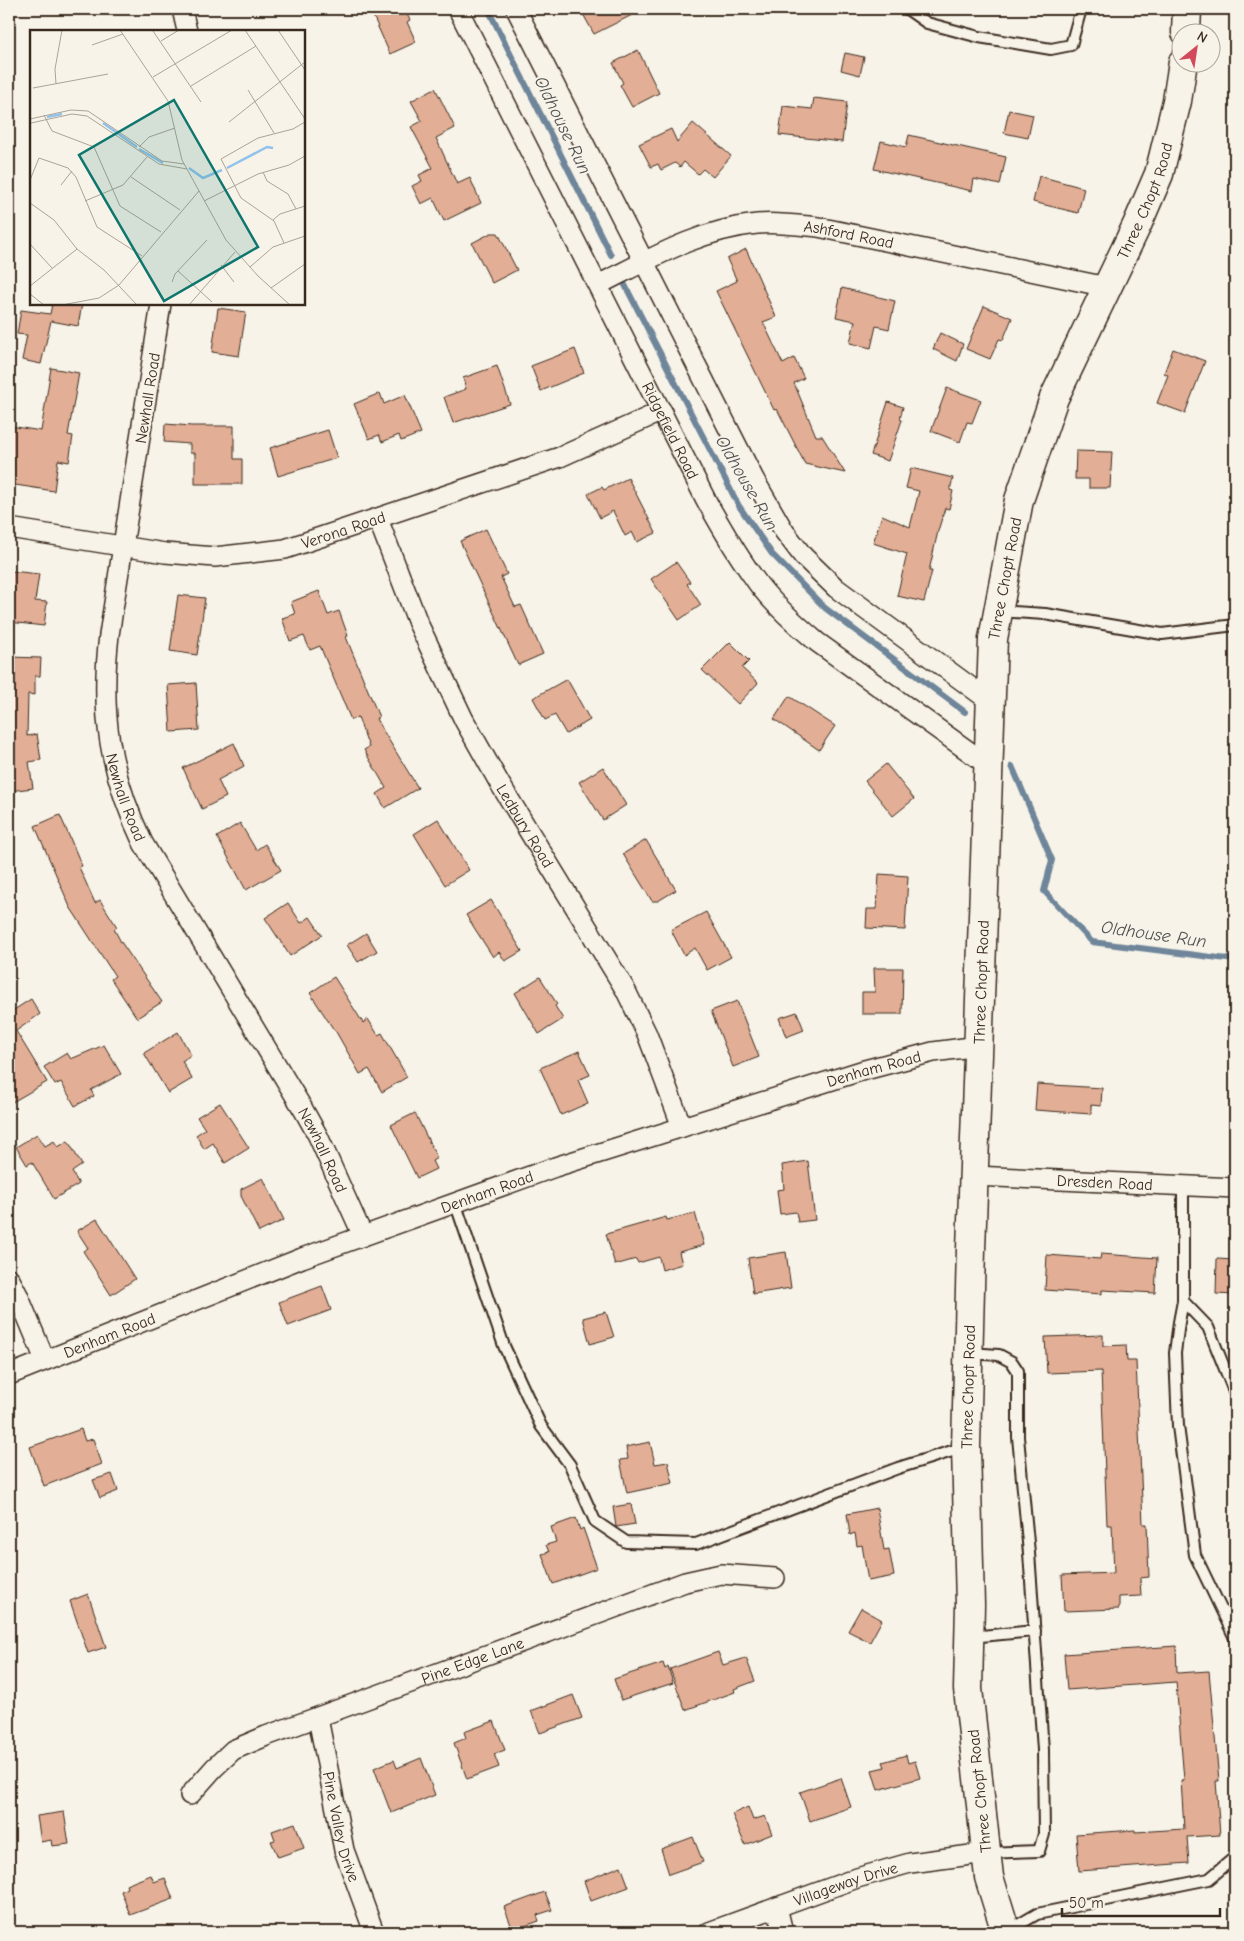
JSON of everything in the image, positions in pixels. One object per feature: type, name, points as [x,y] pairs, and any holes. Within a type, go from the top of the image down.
[{"type":"main road","points":[[1186,22],[1187,9]]},
{"type":"main road","name":"Three Chopt Road","points":[[1006,1932],[992,1890],[986,1853],[968,1689],[966,1447],[968,1353],[993,639],[1019,500],[1054,398],[1159,174],[1177,101],[1181,72]]},
{"type":"street","points":[[182,9],[187,30]]},
{"type":"street","name":"Ridgefield Road","points":[[458,9],[706,500],[734,550],[760,587],[796,624],[817,642],[989,766]]},
{"type":"street","points":[[516,9],[754,479],[784,532],[836,588],[991,702]]},
{"type":"street","name":"Ashford Road","points":[[598,285],[690,240],[722,230],[759,224],[792,224],[818,227],[1107,287]]},
{"type":"street","name":"Newhall Road","points":[[161,305],[109,635],[105,681],[109,745],[119,784],[132,820],[143,843],[303,1109],[318,1136],[363,1236]]},
{"type":"street","name":"Verona Road","points":[[9,528],[165,553],[214,557],[285,549],[560,457],[662,411]]},
{"type":"street","name":"Ledbury Road","points":[[378,519],[418,623],[464,720],[500,784],[625,989],[647,1034],[682,1127]]},
{"type":"street","name":"Denham Road","points":[[9,1375],[292,1262],[555,1167],[870,1069],[933,1052],[979,1046]]},
{"type":"street","name":"Dresden Road","points":[[974,1176],[1235,1188]]},
{"type":"street","points":[[9,1278],[45,1360]]},
{"type":"street","name":"Pine Edge Lane","points":[[190,1795],[233,1750],[266,1736],[684,1582],[721,1574],[775,1578]]},
{"type":"street","name":"Pine Valley Drive","points":[[318,1718],[344,1850],[374,1932]]},
{"type":"street","name":"Villageway Drive","points":[[709,1932],[857,1878],[910,1863],[986,1853]]},
{"type":"street","points":[[777,1907],[782,1932]]},
{"type":"lane","points":[[907,9],[927,23],[979,36],[1051,49],[1071,45],[1081,9]]},
{"type":"lane","points":[[998,611],[1045,614],[1162,634],[1235,625]]},
{"type":"lane","points":[[1183,1186],[1183,1300],[1175,1353],[1178,1426],[1195,1555],[1232,1626],[1235,1638]]},
{"type":"lane","points":[[455,1202],[504,1346],[541,1426],[570,1465],[594,1522],[626,1542],[696,1544],[898,1468],[966,1447]]},
{"type":"lane","points":[[1183,1300],[1208,1327],[1235,1394]]},
{"type":"lane","points":[[968,1353],[1000,1355],[1012,1362],[1018,1372],[1018,1438],[1029,1553],[1043,1750],[1044,1834],[1039,1851],[986,1853]]},
{"type":"lane","points":[[969,1638],[1035,1631]]},
{"type":"lane","points":[[1006,1932],[1038,1914],[1209,1879],[1235,1857]]},
{"type":"building","points":[[370,9],[404,9],[410,20],[407,22],[416,42],[390,54]]},
{"type":"building","points":[[594,9],[644,9],[594,34],[583,14]]},
{"type":"building","points":[[638,50],[659,93],[632,107],[620,85],[623,83],[613,63]]},
{"type":"building","points":[[845,53],[864,57],[860,75],[841,70]]},
{"type":"building","points":[[435,88],[455,128],[436,138],[457,184],[470,178],[481,203],[444,221],[433,198],[421,204],[412,186],[422,181],[419,175],[433,168],[411,127],[422,121],[411,101]]},
{"type":"building","points":[[814,98],[847,102],[842,142],[779,135],[783,106],[812,109]]},
{"type":"building","points":[[1009,110],[1033,115],[1028,138],[1004,133]]},
{"type":"building","points":[[693,123],[731,156],[713,177],[703,169],[698,174],[684,162],[680,167],[675,163],[661,170],[658,164],[651,167],[639,144],[671,129],[677,142]]},
{"type":"building","points":[[909,135],[1006,157],[1000,185],[974,179],[972,191],[874,169],[881,141],[906,147]]},
{"type":"building","points":[[1039,176],[1084,188],[1078,213],[1033,202]]},
{"type":"building","points":[[491,233],[498,233],[517,270],[492,283],[472,243]]},
{"type":"building","points":[[746,249],[776,317],[763,322],[783,364],[794,358],[804,378],[794,383],[816,436],[822,436],[845,473],[805,464],[777,409],[774,410],[716,291],[737,281],[727,259]]},
{"type":"building","points":[[842,288],[895,301],[889,329],[876,326],[871,348],[850,343],[855,321],[836,317]]},
{"type":"building","points":[[52,305],[82,305],[78,326],[51,321],[41,364],[22,360],[27,335],[17,334],[21,310],[50,314]]},
{"type":"building","points":[[984,306],[1012,318],[1003,340],[999,339],[990,359],[966,349]]},
{"type":"building","points":[[218,308],[246,312],[239,356],[212,352]]},
{"type":"building","points":[[940,333],[963,344],[957,361],[933,349]]},
{"type":"building","points":[[575,349],[584,373],[541,391],[531,366]]},
{"type":"building","points":[[1173,349],[1205,361],[1185,413],[1157,403],[1168,375],[1164,373]]},
{"type":"building","points":[[497,366],[510,404],[453,423],[444,397],[466,389],[463,378]]},
{"type":"building","points":[[51,368],[79,373],[68,435],[73,436],[69,462],[58,460],[54,491],[9,484],[10,426],[41,431]]},
{"type":"building","points":[[947,388],[981,400],[972,423],[967,422],[960,442],[931,431]]},
{"type":"building","points":[[380,393],[384,404],[405,395],[421,433],[401,441],[399,435],[382,442],[379,435],[369,439],[354,404]]},
{"type":"building","points":[[888,402],[903,407],[900,419],[902,420],[888,461],[871,455]]},
{"type":"building","points":[[165,424],[234,426],[234,459],[242,459],[242,484],[195,484],[195,453],[190,453],[190,444],[164,442]]},
{"type":"building","points":[[328,430],[337,458],[278,476],[270,448]]},
{"type":"building","points":[[1076,451],[1112,452],[1110,488],[1089,488],[1089,479],[1075,479]]},
{"type":"building","points":[[911,468],[953,478],[950,490],[953,491],[949,509],[945,508],[938,531],[929,571],[932,571],[924,602],[897,596],[907,554],[873,543],[882,515],[910,527],[919,491],[906,488]]},
{"type":"building","points":[[628,478],[656,533],[637,542],[632,532],[625,536],[613,511],[600,518],[588,494],[602,487],[604,490]]},
{"type":"building","points":[[486,529],[507,574],[501,577],[515,607],[521,605],[543,654],[518,665],[460,541]]},
{"type":"building","points":[[676,562],[690,582],[687,584],[701,605],[679,620],[651,579]]},
{"type":"building","points":[[11,571],[39,574],[35,601],[47,602],[44,626],[9,622]]},
{"type":"building","points":[[319,591],[328,615],[339,611],[348,636],[346,637],[379,717],[376,719],[418,788],[385,808],[377,794],[386,788],[364,750],[369,747],[358,717],[351,720],[320,646],[310,650],[304,636],[290,641],[282,618],[295,614],[291,602]]},
{"type":"building","points":[[178,595],[205,598],[197,655],[170,651]]},
{"type":"building","points":[[730,642],[749,661],[742,668],[758,683],[738,704],[702,670]]},
{"type":"building","points":[[9,657],[41,658],[40,676],[35,676],[35,695],[28,694],[27,736],[37,734],[41,760],[29,762],[33,788],[9,791]]},
{"type":"building","points":[[567,679],[590,720],[566,734],[555,715],[545,720],[533,698]]},
{"type":"building","points":[[196,683],[199,730],[171,732],[168,685]]},
{"type":"building","points":[[789,696],[835,726],[819,750],[774,719]]},
{"type":"building","points":[[234,743],[244,766],[218,780],[226,797],[202,809],[183,768]]},
{"type":"building","points":[[886,764],[914,799],[893,816],[865,781]]},
{"type":"building","points":[[603,767],[626,805],[603,820],[579,782]]},
{"type":"building","points":[[60,815],[82,866],[79,867],[95,903],[100,900],[117,927],[114,929],[121,942],[162,1002],[137,1018],[111,979],[115,976],[70,907],[35,826]]},
{"type":"building","points":[[438,819],[469,870],[445,885],[414,834]]},
{"type":"building","points":[[240,823],[256,850],[265,844],[281,870],[246,890],[217,837]]},
{"type":"building","points":[[646,840],[676,890],[658,901],[652,901],[623,854]]},
{"type":"building","points":[[879,874],[908,876],[905,930],[866,928],[867,909],[877,909]]},
{"type":"building","points":[[491,900],[522,951],[505,961],[499,952],[493,957],[466,915]]},
{"type":"building","points":[[288,903],[301,923],[310,917],[322,935],[290,956],[265,918]]},
{"type":"building","points":[[706,912],[731,957],[707,970],[695,948],[684,955],[671,930]]},
{"type":"building","points":[[366,933],[377,951],[358,962],[347,945]]},
{"type":"building","points":[[874,968],[903,968],[902,1014],[862,1014],[862,992],[875,992]]},
{"type":"building","points":[[334,977],[363,1023],[368,1019],[378,1035],[382,1033],[407,1077],[382,1092],[369,1069],[360,1074],[335,1030],[310,993]]},
{"type":"building","points":[[540,977],[557,1004],[555,1006],[563,1019],[539,1034],[515,993]]},
{"type":"building","points":[[31,999],[40,1014],[16,1031],[47,1082],[9,1104],[9,1013]]},
{"type":"building","points":[[737,1001],[759,1057],[733,1067],[711,1011]]},
{"type":"building","points":[[797,1012],[804,1030],[786,1037],[779,1018]]},
{"type":"building","points":[[178,1032],[191,1055],[182,1061],[192,1079],[168,1093],[144,1053]]},
{"type":"building","points":[[104,1045],[121,1074],[91,1090],[94,1096],[75,1106],[61,1082],[55,1085],[44,1067],[67,1053],[71,1059]]},
{"type":"building","points":[[579,1051],[590,1075],[578,1080],[588,1103],[561,1115],[540,1068]]},
{"type":"building","points":[[1037,1084],[1102,1088],[1101,1106],[1091,1105],[1091,1114],[1035,1110]]},
{"type":"building","points":[[220,1103],[249,1148],[225,1163],[213,1143],[204,1149],[196,1135],[205,1129],[197,1117]]},
{"type":"building","points":[[415,1113],[437,1158],[432,1161],[436,1169],[417,1178],[391,1125]]},
{"type":"building","points":[[37,1134],[45,1146],[54,1141],[58,1147],[68,1141],[82,1165],[72,1172],[79,1184],[54,1199],[32,1162],[27,1165],[16,1147]]},
{"type":"building","points":[[808,1161],[815,1220],[798,1222],[796,1212],[780,1214],[777,1190],[784,1189],[782,1165]]},
{"type":"building","points":[[263,1178],[284,1220],[259,1232],[241,1196],[241,1189]]},
{"type":"building","points":[[695,1213],[704,1245],[679,1252],[682,1264],[662,1270],[659,1257],[638,1263],[636,1259],[615,1265],[606,1234],[666,1217],[667,1220]]},
{"type":"building","points":[[97,1219],[135,1279],[111,1295],[83,1251],[88,1248],[77,1231]]},
{"type":"building","points":[[786,1252],[791,1288],[753,1294],[748,1258]]},
{"type":"building","points":[[1101,1254],[1157,1258],[1155,1293],[1102,1290],[1102,1294],[1045,1290],[1047,1255],[1100,1259]]},
{"type":"building","points":[[1217,1259],[1235,1260],[1235,1295],[1216,1294]]},
{"type":"building","points":[[322,1286],[331,1310],[288,1326],[279,1302]]},
{"type":"building","points":[[606,1312],[614,1337],[590,1344],[583,1318]]},
{"type":"building","points":[[1103,1335],[1103,1346],[1126,1345],[1127,1361],[1136,1361],[1143,1524],[1147,1524],[1149,1577],[1140,1578],[1141,1596],[1119,1597],[1119,1609],[1064,1611],[1062,1575],[1114,1573],[1112,1525],[1107,1525],[1101,1371],[1047,1373],[1045,1337]]},
{"type":"building","points":[[81,1429],[85,1441],[93,1439],[102,1464],[44,1486],[30,1447]]},
{"type":"building","points":[[650,1442],[655,1464],[668,1462],[673,1483],[627,1493],[620,1460],[628,1459],[626,1447]]},
{"type":"building","points":[[112,1474],[118,1491],[100,1498],[93,1480]]},
{"type":"building","points":[[631,1504],[635,1524],[616,1527],[613,1507]]},
{"type":"building","points":[[877,1508],[884,1550],[889,1549],[894,1576],[868,1581],[862,1545],[857,1546],[855,1533],[850,1535],[847,1514]]},
{"type":"building","points":[[576,1518],[580,1530],[583,1528],[597,1568],[553,1584],[542,1554],[549,1552],[546,1545],[556,1542],[551,1527]]},
{"type":"building","points":[[88,1594],[106,1647],[88,1653],[70,1601]]},
{"type":"building","points":[[861,1608],[882,1620],[870,1642],[848,1631]]},
{"type":"building","points":[[1176,1646],[1177,1673],[1209,1671],[1219,1781],[1216,1781],[1220,1835],[1187,1837],[1189,1863],[1079,1871],[1076,1834],[1184,1829],[1181,1780],[1184,1780],[1176,1682],[1067,1690],[1064,1654]]},
{"type":"building","points":[[718,1652],[723,1665],[746,1658],[755,1681],[734,1689],[735,1692],[685,1710],[670,1669]]},
{"type":"building","points":[[663,1663],[665,1669],[668,1667],[673,1683],[621,1700],[614,1679]]},
{"type":"building","points":[[573,1695],[582,1718],[540,1733],[531,1711]]},
{"type":"building","points":[[494,1721],[505,1750],[494,1754],[499,1767],[467,1779],[454,1743],[466,1738],[464,1732]]},
{"type":"building","points":[[906,1755],[908,1763],[915,1761],[920,1778],[878,1790],[872,1770],[885,1767],[883,1762]]},
{"type":"building","points":[[421,1758],[435,1795],[391,1813],[374,1768],[394,1760],[397,1768]]},
{"type":"building","points":[[841,1778],[851,1807],[810,1821],[800,1792]]},
{"type":"building","points":[[748,1807],[753,1820],[765,1816],[772,1834],[745,1845],[732,1814]]},
{"type":"building","points":[[64,1812],[69,1844],[52,1846],[51,1840],[41,1842],[37,1816]]},
{"type":"building","points":[[295,1823],[304,1848],[278,1857],[271,1841],[275,1840],[272,1831]]},
{"type":"building","points":[[693,1837],[703,1862],[669,1874],[661,1849]]},
{"type":"building","points":[[621,1866],[629,1887],[591,1901],[584,1881]]},
{"type":"building","points":[[151,1875],[154,1882],[165,1878],[173,1899],[130,1915],[121,1891],[127,1888],[126,1885]]},
{"type":"building","points":[[545,1892],[552,1910],[537,1915],[539,1921],[513,1930],[504,1907]]},
{"type":"waterway","name":"Oldhouse Run","points":[[488,9],[611,255]]},
{"type":"waterway","name":"Oldhouse Run","points":[[624,283],[739,506],[772,554],[825,608],[965,712]]},
{"type":"waterway","name":"Oldhouse Run","points":[[1012,766],[1052,860],[1044,891],[1092,942],[1235,960]]}]
